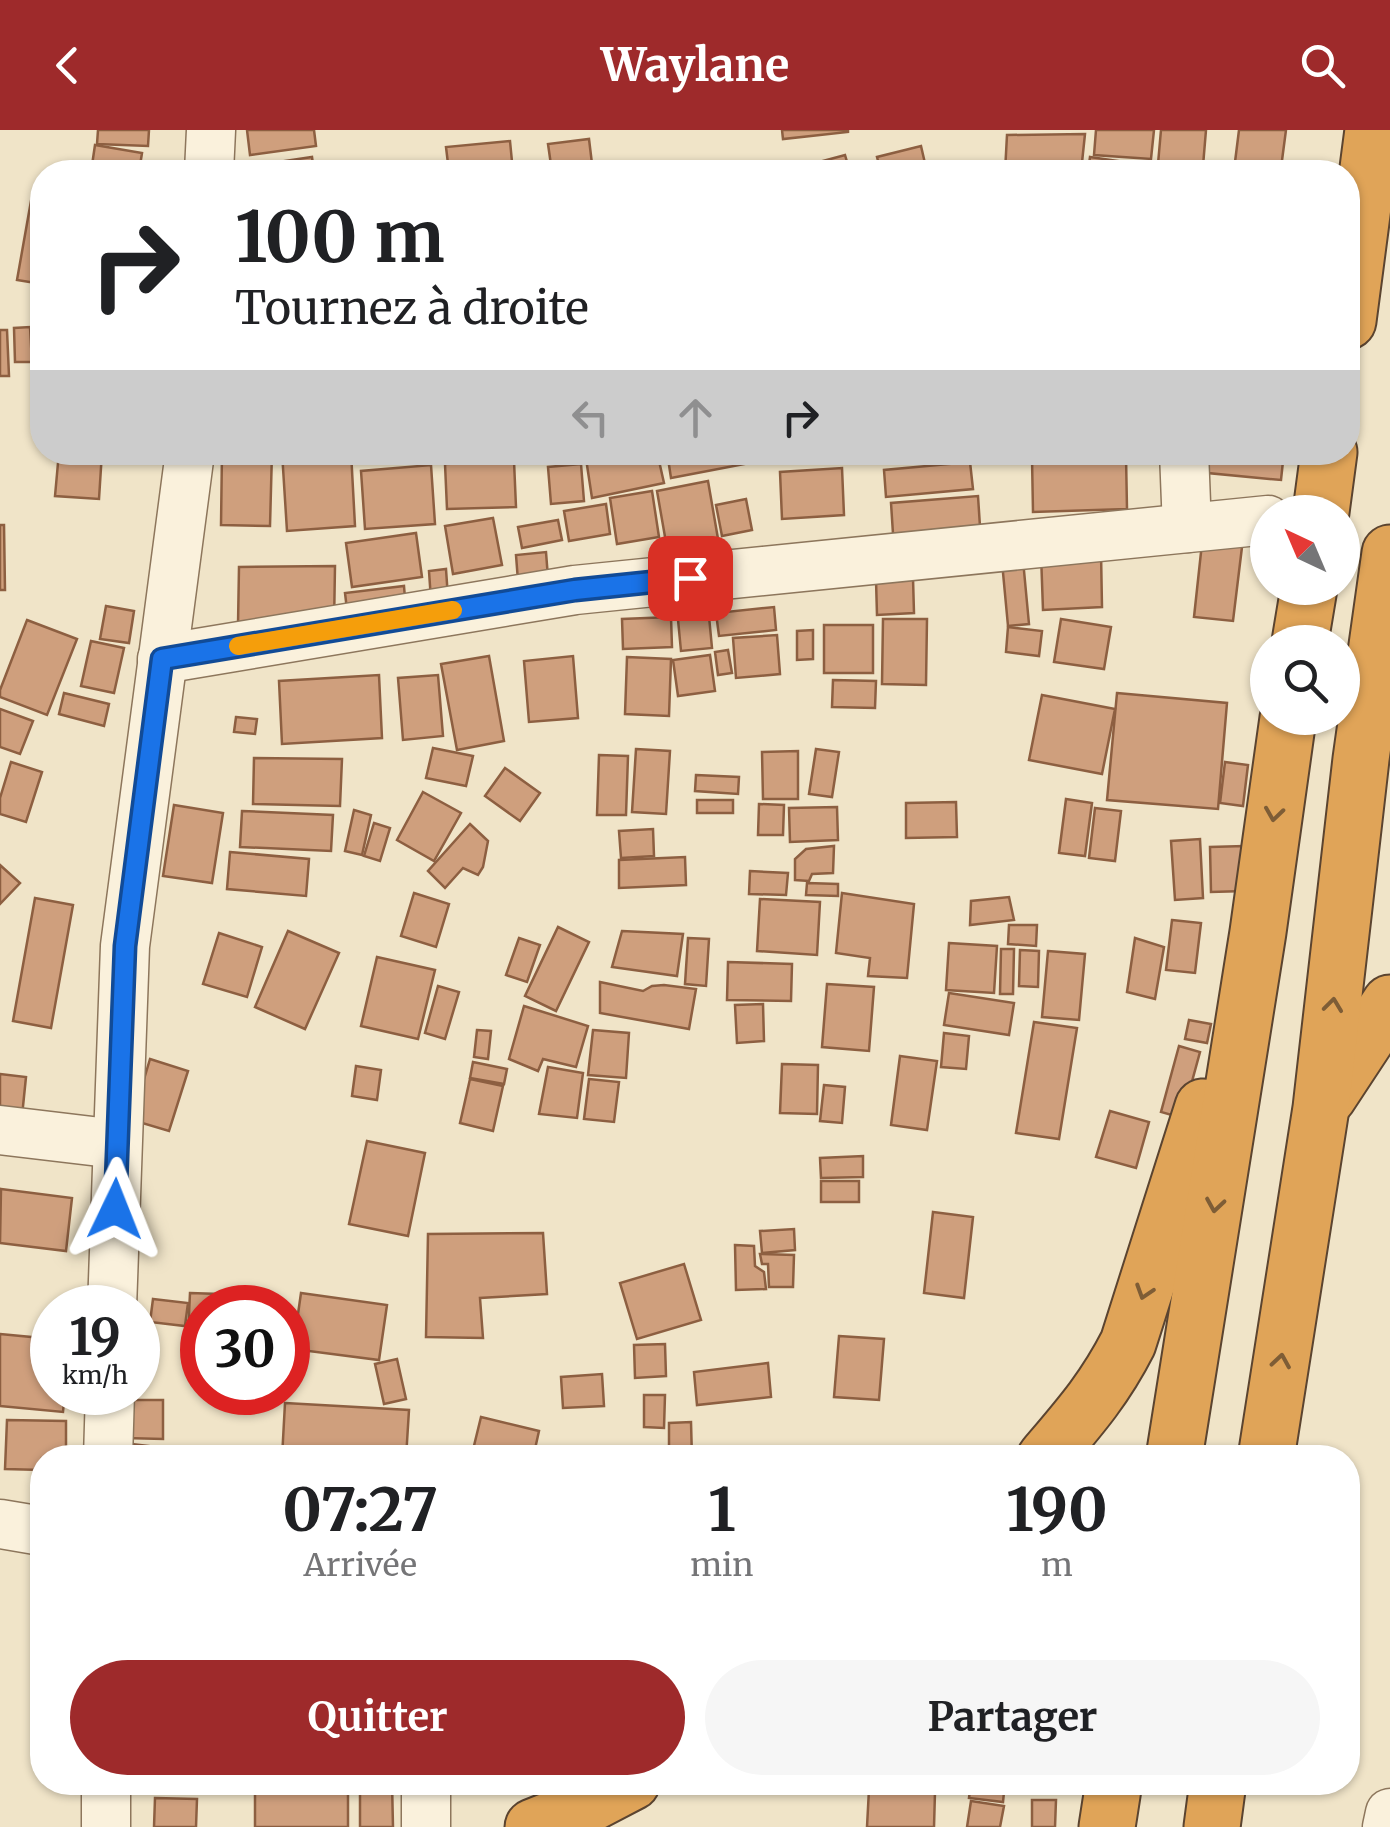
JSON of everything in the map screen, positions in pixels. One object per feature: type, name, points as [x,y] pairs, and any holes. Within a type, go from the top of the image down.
[{"type":"highway","points":[[1360,206],[1373,130]]},
{"type":"highway","points":[[1323,495],[1327,465]]},
{"type":"highway","points":[[1268,1445],[1321,1108],[1361,759],[1390,553]]},
{"type":"highway","points":[[1176,1445],[1286,735]]},
{"type":"highway","points":[[1294,735],[1361,759]]},
{"type":"highway","points":[[1056,1445],[1092,1403],[1128,1342],[1258,932]]},
{"type":"highway","points":[[1321,1108],[1390,1003]]},
{"type":"highway","points":[[532,1827],[606,1795]]},
{"type":"highway","points":[[1107,1827],[1112,1795]]},
{"type":"highway","points":[[1212,1827],[1216,1795]]},
{"type":"street","points":[[210,160],[211,130]]},
{"type":"street","points":[[113,1285],[125,946],[188,465]]},
{"type":"street","points":[[1185,465],[1187,528]]},
{"type":"street","points":[[162,659],[575,590],[1250,522]]},
{"type":"street","points":[[0,1130],[116,1144]]},
{"type":"street","points":[[108,1445],[109,1415]]},
{"type":"street","points":[[0,1524],[30,1529]]},
{"type":"street","points":[[106,1795],[106,1827]]},
{"type":"street","points":[[426,1795],[426,1827]]},
{"type":"street","points":[[1387,1827],[1390,1813]]},
{"type":"building","points":[[98,130],[149,130],[148,146],[97,144]]},
{"type":"building","points":[[247,130],[314,130],[316,146],[250,155]]},
{"type":"building","points":[[782,130],[848,130],[848,132],[783,139]]},
{"type":"building","points":[[1096,130],[1154,130],[1151,159],[1094,155]]},
{"type":"building","points":[[1161,130],[1206,130],[1204,160],[1158,160]]},
{"type":"building","points":[[1239,130],[1286,130],[1282,160],[1235,160]]},
{"type":"building","points":[[1085,134],[1082,160],[1006,160],[1007,135]]},
{"type":"building","points":[[589,139],[592,160],[550,160],[548,144]]},
{"type":"building","points":[[510,141],[512,160],[448,160],[446,147]]},
{"type":"building","points":[[95,145],[142,153],[141,160],[93,160]]},
{"type":"building","points":[[921,146],[924,160],[878,160],[877,157]]},
{"type":"building","points":[[30,207],[30,282],[17,280]]},
{"type":"building","points":[[30,327],[30,362],[15,362],[14,328]]},
{"type":"building","points":[[0,330],[7,330],[9,376],[0,376]]},
{"type":"building","points":[[58,465],[101,465],[99,499],[55,496]]},
{"type":"building","points":[[222,465],[272,465],[270,526],[221,525]]},
{"type":"building","points":[[283,465],[352,465],[355,526],[287,531]]},
{"type":"building","points":[[431,465],[435,524],[365,529],[361,471]]},
{"type":"building","points":[[445,465],[514,465],[516,507],[447,509]]},
{"type":"building","points":[[581,465],[584,501],[551,504],[548,467]]},
{"type":"building","points":[[587,465],[660,465],[664,483],[592,498]]},
{"type":"building","points":[[669,465],[739,465],[671,478]]},
{"type":"building","points":[[970,465],[973,489],[886,497],[884,470]]},
{"type":"building","points":[[1032,465],[1126,465],[1127,509],[1033,512]]},
{"type":"building","points":[[1209,465],[1283,465],[1281,480],[1208,473]]},
{"type":"building","points":[[842,468],[844,515],[782,519],[780,472]]},
{"type":"building","points":[[708,481],[726,585],[675,594],[657,491]]},
{"type":"building","points":[[652,491],[659,537],[617,544],[610,498]]},
{"type":"building","points":[[978,496],[981,542],[894,549],[891,503]]},
{"type":"building","points":[[746,499],[752,530],[722,536],[716,505]]},
{"type":"building","points":[[606,504],[610,534],[569,541],[564,511]]},
{"type":"building","points":[[493,518],[502,565],[453,574],[445,526]]},
{"type":"building","points":[[558,520],[562,540],[522,548],[518,527]]},
{"type":"building","points":[[0,525],[4,525],[5,590],[0,590]]},
{"type":"building","points":[[416,533],[422,577],[352,587],[346,543]]},
{"type":"building","points":[[1202,543],[1242,547],[1233,621],[1194,617]]},
{"type":"building","points":[[546,552],[550,604],[520,607],[516,555]]},
{"type":"building","points":[[1101,552],[1102,607],[1043,610],[1041,554]]},
{"type":"building","points":[[1023,560],[1029,624],[1008,626],[1002,562]]},
{"type":"building","points":[[335,566],[334,625],[238,625],[239,567]]},
{"type":"building","points":[[446,569],[448,598],[431,600],[429,571]]},
{"type":"building","points":[[913,578],[914,613],[877,615],[876,580]]},
{"type":"building","points":[[404,586],[406,611],[348,618],[345,593]]},
{"type":"building","points":[[106,606],[134,611],[129,643],[100,639]]},
{"type":"building","points":[[708,606],[712,648],[681,651],[677,609]]},
{"type":"building","points":[[774,607],[776,630],[719,636],[716,613]]},
{"type":"building","points":[[671,617],[672,647],[623,649],[622,619]]},
{"type":"building","points":[[883,619],[927,619],[926,685],[882,684]]},
{"type":"building","points":[[1061,619],[1111,627],[1104,669],[1054,662]]},
{"type":"building","points":[[27,620],[77,639],[47,715],[0,697]]},
{"type":"building","points":[[824,625],[873,625],[873,673],[824,673]]},
{"type":"building","points":[[1008,627],[1042,631],[1039,656],[1006,652]]},
{"type":"building","points":[[813,630],[813,659],[797,660],[797,631]]},
{"type":"building","points":[[777,635],[780,674],[736,678],[733,638]]},
{"type":"building","points":[[91,641],[124,648],[114,693],[81,686]]},
{"type":"building","points":[[728,650],[732,673],[718,675],[715,652]]},
{"type":"building","points":[[710,655],[715,691],[678,696],[673,660]]},
{"type":"building","points":[[489,656],[504,741],[457,750],[441,664]]},
{"type":"building","points":[[573,656],[578,718],[529,722],[524,661]]},
{"type":"building","points":[[627,657],[671,659],[669,716],[625,714]]},
{"type":"building","points":[[379,675],[382,738],[282,744],[279,681]]},
{"type":"building","points":[[438,675],[443,736],[403,740],[398,678]]},
{"type":"building","points":[[833,680],[876,681],[875,708],[832,707]]},
{"type":"building","points":[[64,693],[109,704],[104,726],[59,714]]},
{"type":"building","points":[[1117,693],[1227,703],[1218,809],[1107,800]]},
{"type":"building","points":[[1042,695],[1115,709],[1102,774],[1029,760]]},
{"type":"building","points":[[0,709],[33,721],[20,754],[0,747]]},
{"type":"building","points":[[236,717],[257,719],[255,734],[234,732]]},
{"type":"building","points":[[433,748],[473,756],[466,786],[426,778]]},
{"type":"building","points":[[636,749],[670,751],[666,814],[632,812]]},
{"type":"building","points":[[816,749],[839,752],[832,797],[809,794]]},
{"type":"building","points":[[798,751],[798,799],[763,799],[762,752]]},
{"type":"building","points":[[599,755],[628,756],[626,815],[597,815]]},
{"type":"building","points":[[254,758],[342,759],[340,806],[253,804]]},
{"type":"building","points":[[11,762],[42,772],[26,822],[0,814],[0,798]]},
{"type":"building","points":[[1225,762],[1248,765],[1243,806],[1220,803]]},
{"type":"building","points":[[505,768],[540,793],[520,821],[485,796]]},
{"type":"building","points":[[696,775],[739,777],[738,794],[695,791]]},
{"type":"building","points":[[423,792],[461,813],[434,861],[397,840]]},
{"type":"building","points":[[1066,799],[1092,803],[1085,856],[1059,853]]},
{"type":"building","points":[[697,800],[733,800],[733,813],[697,813]]},
{"type":"building","points":[[956,802],[957,837],[906,838],[906,803]]},
{"type":"building","points":[[759,804],[784,805],[783,835],[758,835]]},
{"type":"building","points":[[174,805],[223,813],[212,883],[163,876]]},
{"type":"building","points":[[837,807],[838,840],[790,842],[789,808]]},
{"type":"building","points":[[1095,808],[1121,811],[1115,861],[1089,858]]},
{"type":"building","points":[[354,810],[371,815],[362,855],[345,851]]},
{"type":"building","points":[[242,811],[333,815],[331,851],[240,847]]},
{"type":"building","points":[[374,823],[390,828],[380,861],[364,856]]},
{"type":"building","points":[[470,824],[488,841],[483,867],[478,875],[463,868],[445,888],[428,871]]},
{"type":"building","points":[[653,829],[654,856],[621,858],[619,831]]},
{"type":"building","points":[[1200,839],[1203,898],[1175,900],[1171,841]]},
{"type":"building","points":[[834,846],[833,873],[812,874],[809,881],[795,880],[795,859],[806,849]]},
{"type":"building","points":[[1244,846],[1245,891],[1211,892],[1210,847]]},
{"type":"building","points":[[230,852],[309,859],[306,896],[227,889]]},
{"type":"building","points":[[685,857],[686,885],[619,888],[619,860]]},
{"type":"building","points":[[0,865],[20,883],[0,904]]},
{"type":"building","points":[[750,871],[788,873],[786,895],[749,894]]},
{"type":"building","points":[[807,883],[838,884],[838,896],[806,895]]},
{"type":"building","points":[[414,893],[449,904],[436,947],[401,936]]},
{"type":"building","points":[[842,893],[914,904],[907,978],[868,976],[870,958],[836,953]]},
{"type":"building","points":[[1009,897],[1014,920],[970,925],[971,901]]},
{"type":"building","points":[[35,898],[73,905],[51,1028],[13,1021]]},
{"type":"building","points":[[760,899],[820,902],[817,955],[757,951]]},
{"type":"building","points":[[1172,920],[1201,923],[1195,973],[1166,970]]},
{"type":"building","points":[[1009,925],[1037,925],[1036,946],[1008,944]]},
{"type":"building","points":[[558,927],[589,942],[556,1011],[525,996]]},
{"type":"building","points":[[288,931],[339,953],[305,1029],[255,1007]]},
{"type":"building","points":[[622,931],[683,934],[677,976],[612,967]]},
{"type":"building","points":[[219,933],[262,947],[247,997],[203,984]]},
{"type":"building","points":[[519,938],[540,945],[527,982],[506,975]]},
{"type":"building","points":[[688,938],[709,939],[706,986],[685,984]]},
{"type":"building","points":[[1135,938],[1164,947],[1155,999],[1127,992]]},
{"type":"building","points":[[949,943],[997,946],[994,993],[946,990]]},
{"type":"building","points":[[1001,949],[1014,949],[1013,994],[1000,994]]},
{"type":"building","points":[[1020,950],[1039,951],[1038,987],[1019,986]]},
{"type":"building","points":[[1048,951],[1085,954],[1079,1020],[1042,1017]]},
{"type":"building","points":[[377,957],[435,970],[418,1039],[361,1026]]},
{"type":"building","points":[[728,962],[792,964],[791,1001],[727,1000]]},
{"type":"building","points":[[600,982],[643,991],[664,985],[696,989],[689,1029],[600,1013]]},
{"type":"building","points":[[827,984],[874,987],[869,1051],[822,1047]]},
{"type":"building","points":[[438,986],[459,992],[445,1039],[425,1033]]},
{"type":"building","points":[[949,993],[1014,1003],[1009,1035],[944,1025]]},
{"type":"building","points":[[763,1004],[764,1041],[737,1043],[735,1005]]},
{"type":"building","points":[[524,1006],[588,1026],[576,1067],[543,1059],[538,1071],[509,1059]]},
{"type":"building","points":[[1189,1020],[1211,1024],[1207,1043],[1185,1039]]},
{"type":"building","points":[[1034,1022],[1077,1028],[1059,1139],[1016,1133]]},
{"type":"building","points":[[477,1030],[491,1031],[488,1059],[474,1057]]},
{"type":"building","points":[[593,1030],[629,1033],[626,1078],[588,1075]]},
{"type":"building","points":[[944,1033],[969,1036],[966,1069],[941,1067]]},
{"type":"building","points":[[1179,1046],[1200,1052],[1182,1118],[1161,1112]]},
{"type":"building","points":[[900,1056],[937,1061],[927,1130],[891,1125]]},
{"type":"building","points":[[150,1059],[188,1071],[169,1131],[132,1120]]},
{"type":"building","points":[[473,1062],[507,1069],[504,1084],[470,1078]]},
{"type":"building","points":[[782,1064],[818,1065],[817,1114],[780,1113]]},
{"type":"building","points":[[356,1066],[381,1070],[377,1100],[352,1096]]},
{"type":"building","points":[[548,1067],[583,1073],[577,1118],[539,1114]]},
{"type":"building","points":[[0,1074],[26,1077],[21,1126],[0,1124]]},
{"type":"building","points":[[470,1079],[503,1086],[493,1131],[460,1123]]},
{"type":"building","points":[[589,1079],[619,1082],[614,1122],[584,1119]]},
{"type":"building","points":[[824,1085],[845,1087],[842,1123],[820,1121]]},
{"type":"building","points":[[1110,1111],[1149,1122],[1136,1168],[1096,1157]]},
{"type":"building","points":[[367,1141],[425,1153],[408,1236],[349,1224]]},
{"type":"building","points":[[863,1156],[863,1177],[821,1178],[820,1158]]},
{"type":"building","points":[[821,1181],[859,1181],[859,1202],[821,1202]]},
{"type":"building","points":[[1,1189],[72,1198],[66,1251],[0,1243]]},
{"type":"building","points":[[933,1212],[973,1217],[964,1298],[924,1293]]},
{"type":"building","points":[[794,1229],[795,1250],[762,1253],[760,1231]]},
{"type":"building","points":[[543,1233],[547,1294],[480,1298],[483,1338],[426,1337],[428,1234]]},
{"type":"building","points":[[735,1245],[754,1246],[755,1266],[764,1272],[766,1289],[736,1290]]},
{"type":"building","points":[[760,1254],[794,1255],[793,1287],[769,1287],[768,1264],[762,1264]]},
{"type":"building","points":[[684,1264],[701,1320],[637,1339],[620,1283]]},
{"type":"building","points":[[310,1294],[387,1305],[379,1360],[310,1351]]},
{"type":"building","points":[[160,1300],[180,1302],[180,1325],[160,1323]]},
{"type":"building","points":[[0,1334],[30,1337],[30,1409],[0,1406]]},
{"type":"building","points":[[839,1336],[884,1339],[879,1400],[834,1397]]},
{"type":"building","points":[[665,1344],[666,1376],[635,1378],[634,1345]]},
{"type":"building","points":[[397,1359],[406,1399],[384,1404],[375,1364]]},
{"type":"building","points":[[768,1363],[771,1397],[697,1405],[694,1372]]},
{"type":"building","points":[[602,1374],[604,1406],[563,1408],[561,1377]]},
{"type":"building","points":[[644,1395],[665,1395],[664,1428],[644,1427]]},
{"type":"building","points":[[163,1400],[163,1439],[125,1438],[125,1415],[160,1415]]},
{"type":"building","points":[[310,1404],[409,1410],[407,1445],[283,1445],[284,1415],[310,1415]]},
{"type":"building","points":[[481,1417],[539,1431],[536,1445],[474,1445]]},
{"type":"building","points":[[7,1420],[66,1421],[66,1445],[30,1445],[30,1470],[5,1469]]},
{"type":"building","points":[[691,1422],[692,1445],[669,1445],[669,1423]]},
{"type":"building","points":[[255,1795],[348,1795],[348,1827],[255,1827]]},
{"type":"building","points":[[360,1795],[392,1795],[393,1827],[360,1827]]},
{"type":"building","points":[[869,1795],[935,1795],[934,1827],[867,1827]]},
{"type":"building","points":[[969,1795],[1004,1795],[1003,1802],[969,1798]]},
{"type":"building","points":[[155,1798],[197,1799],[196,1827],[154,1827]]},
{"type":"building","points":[[1032,1800],[1056,1800],[1055,1827],[1032,1827]]},
{"type":"building","points":[[971,1801],[1004,1806],[1000,1827],[967,1827]]},
{"type":"slow traffic","points":[[238,646],[453,610]]},
{"type":"route","points":[[115,1209],[125,946],[162,659],[575,590],[690,578]]}]
